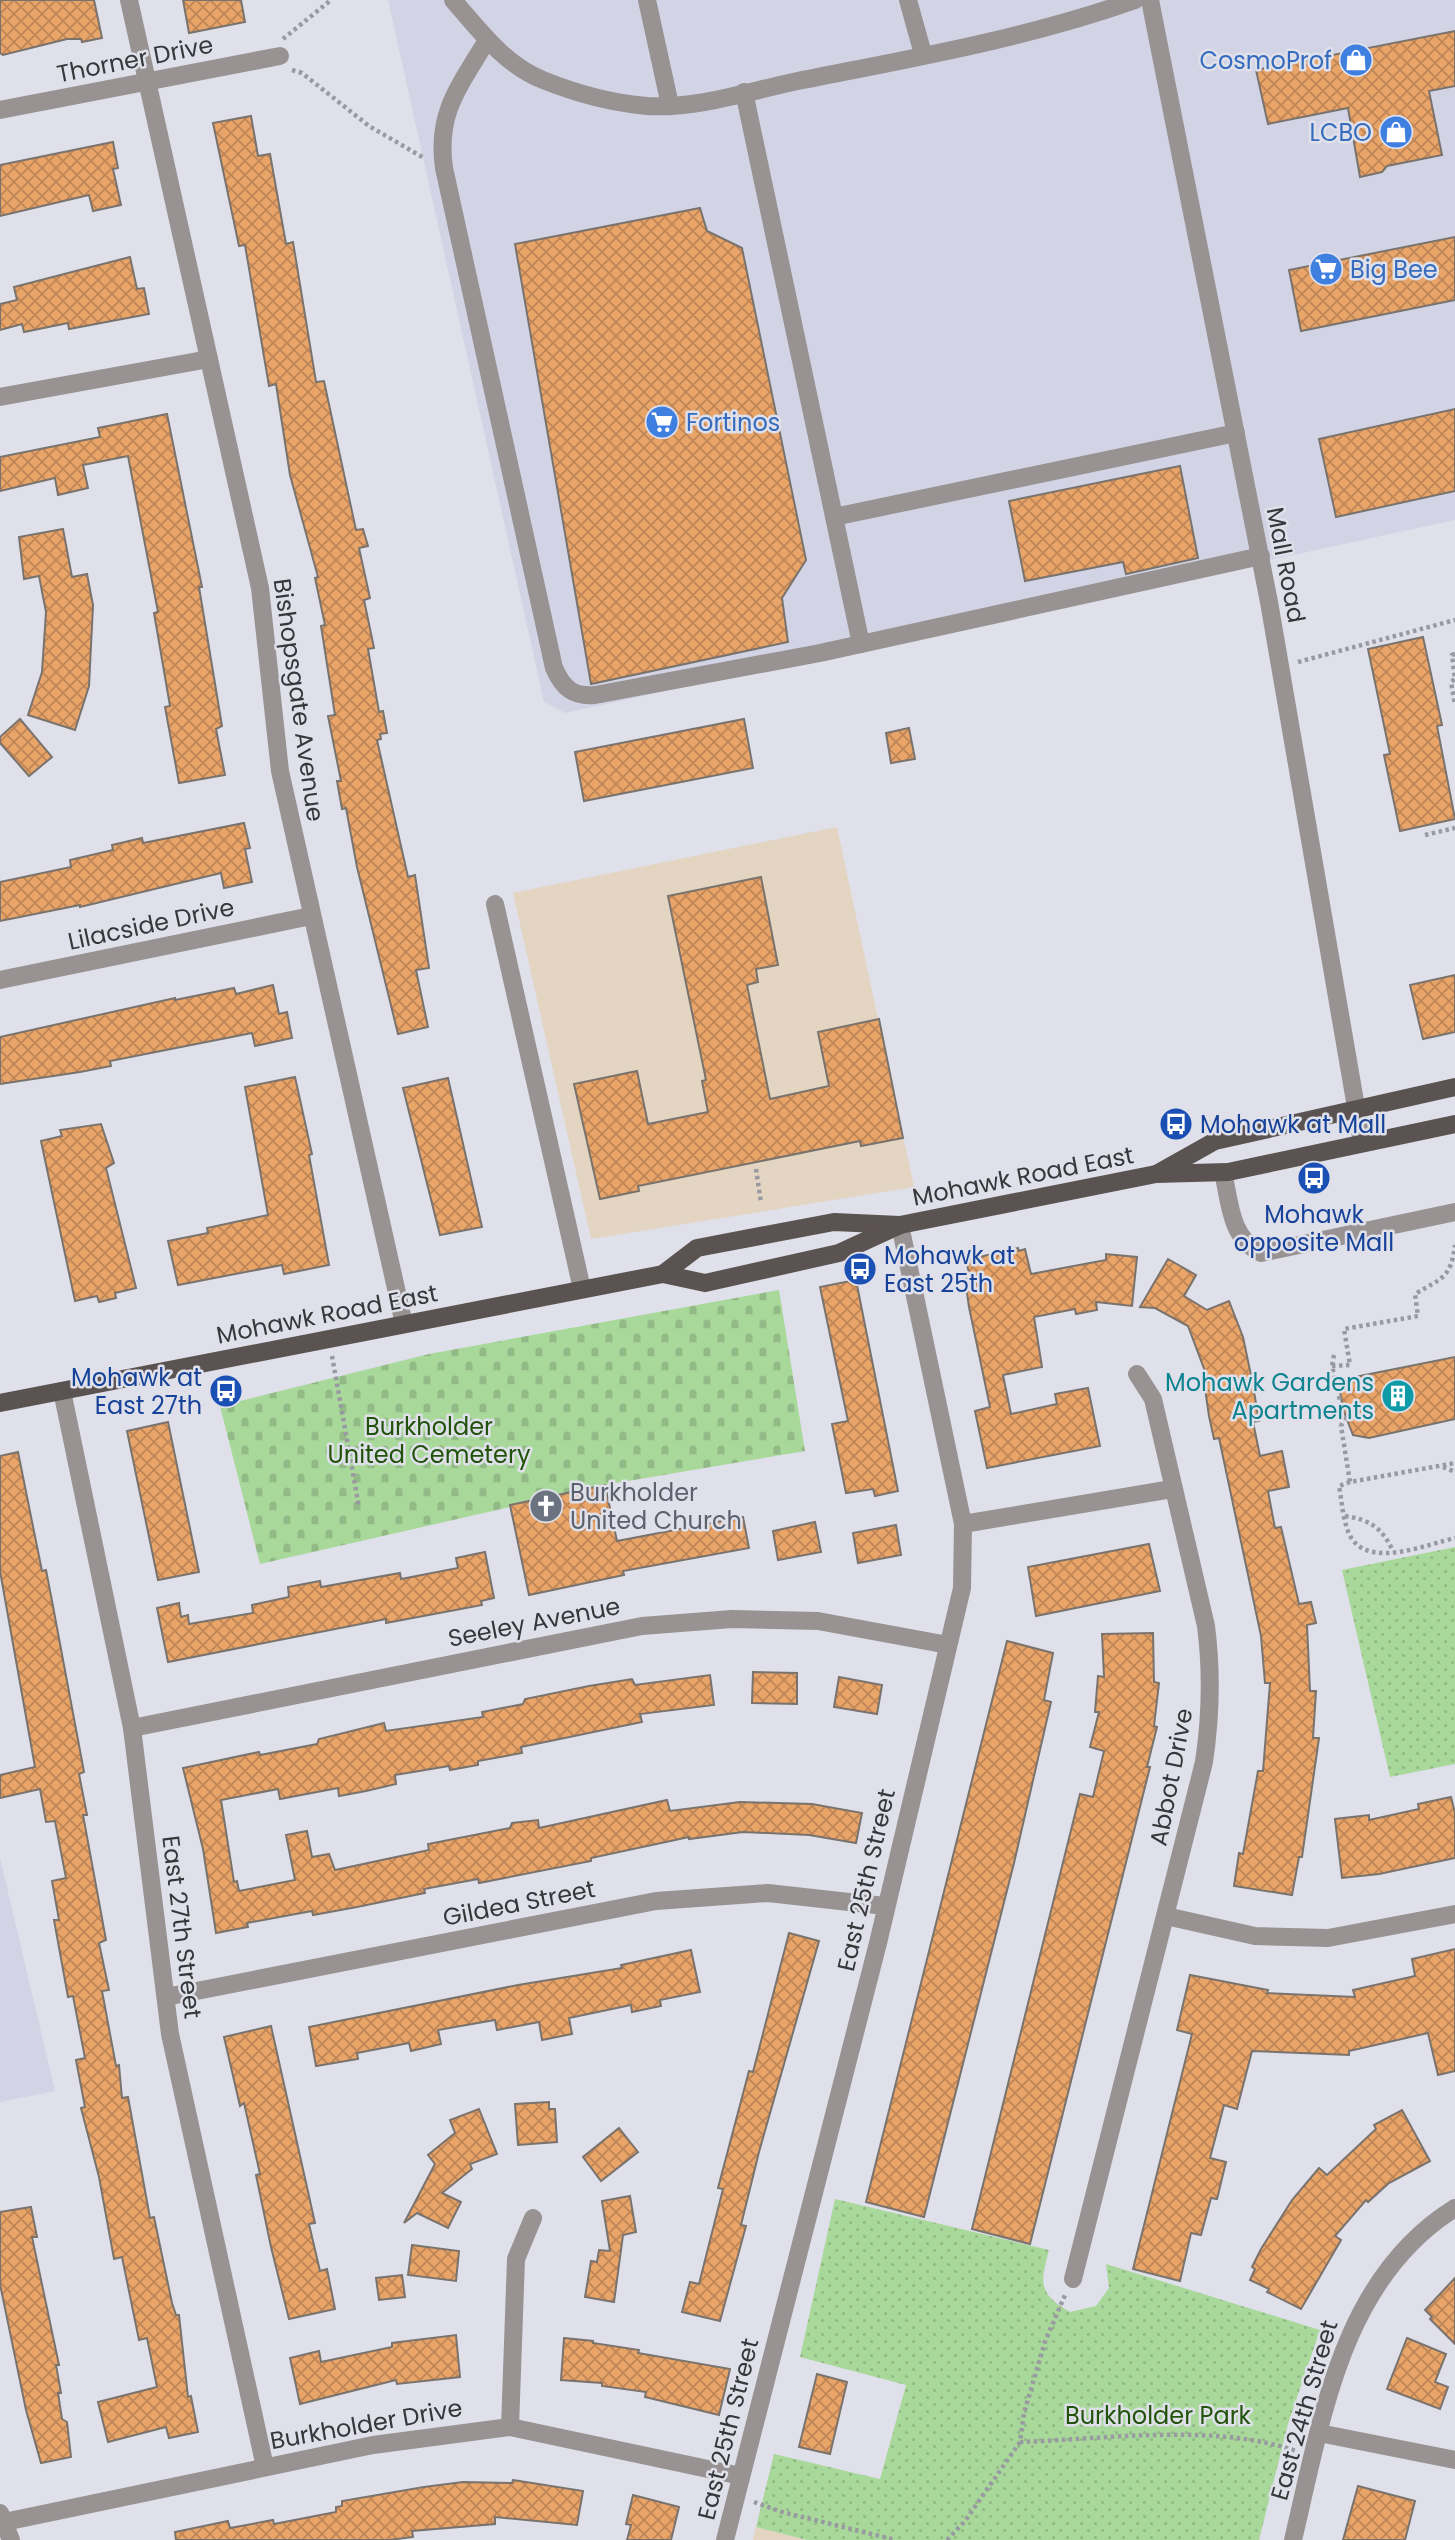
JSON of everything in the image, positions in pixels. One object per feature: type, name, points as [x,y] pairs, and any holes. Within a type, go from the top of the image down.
[{"type":"main road","name":"Mohawk Road East","points":[[1156,1174],[1215,1141],[1455,1087]]},
{"type":"main road","name":"Mohawk Road East","points":[[0,1403],[663,1274],[705,1283],[839,1253],[900,1225],[1156,1174],[1223,1172],[1455,1124]]},
{"type":"main road","name":"Mohawk Road East","points":[[663,1274],[697,1248],[834,1222],[900,1225]]},
{"type":"street","name":"Bishopsgate Avenue","points":[[130,0],[260,587],[280,771],[404,1324]]},
{"type":"street","points":[[453,0],[487,40],[512,61],[542,80],[617,102],[670,105],[744,92],[1080,20],[1135,0]]},
{"type":"street","points":[[647,0],[670,105]]},
{"type":"street","points":[[908,0],[923,54]]},
{"type":"street","name":"Mall Road","points":[[1150,0],[1261,556],[1354,1109],[1362,1142]]},
{"type":"street","points":[[487,40],[445,118],[441,136],[444,169],[554,668],[566,688],[575,694],[595,695],[861,644],[1261,556]]},
{"type":"street","name":"Thorner Drive","points":[[0,110],[280,56]]},
{"type":"street","points":[[744,92],[861,644]]},
{"type":"street","points":[[0,397],[209,359]]},
{"type":"street","points":[[834,517],[1236,433]]},
{"type":"street","points":[[495,904],[582,1289]]},
{"type":"street","name":"Lilacside Drive","points":[[0,980],[311,916]]},
{"type":"street","points":[[1223,1172],[1237,1233],[1248,1247],[1261,1253],[1455,1212]]},
{"type":"street","name":"East 25th Street","points":[[725,2540],[878,1943],[962,1588],[962,1524],[900,1225]]},
{"type":"street","name":"Abbot Drive","points":[[1073,2279],[1204,1762],[1211,1717],[1211,1664],[1206,1626],[1153,1399],[1137,1374]]},
{"type":"street","name":"East 27th Street","points":[[62,1391],[132,1728],[170,2034],[265,2467]]},
{"type":"street","points":[[962,1524],[1172,1489]]},
{"type":"street","name":"Seeley Avenue","points":[[132,1728],[409,1671],[642,1626],[686,1621],[774,1618],[818,1620],[948,1645]]},
{"type":"street","name":"Gildea Street","points":[[166,1997],[656,1901],[768,1893],[885,1906]]},
{"type":"street","points":[[1166,1916],[1255,1936],[1328,1938],[1455,1914]]},
{"type":"street","name":"East 24th Street","points":[[1293,2540],[1319,2433],[1351,2330],[1364,2303],[1400,2251],[1455,2208]]},
{"type":"street","points":[[510,2427],[516,2259],[533,2218]]},
{"type":"street","name":"Burkholder Drive","points":[[1,2519],[373,2445],[510,2427],[741,2476]]},
{"type":"street","points":[[1319,2433],[1455,2460]]},
{"type":"street","points":[[1,2519],[12,2540]]},
{"type":"path","points":[[331,0],[281,41],[280,56],[288,70],[302,73],[369,126],[444,169]]},
{"type":"path","points":[[1280,666],[1455,620]]},
{"type":"path","points":[[1455,654],[1452,655],[1455,679],[1451,682],[1455,705]]},
{"type":"path","points":[[1425,835],[1455,828]]},
{"type":"path","points":[[756,1169],[761,1203]]},
{"type":"path","points":[[1332,1366],[1350,1365],[1344,1329],[1418,1316],[1415,1294],[1447,1276],[1453,1266],[1455,1245]]},
{"type":"path","points":[[328,1339],[359,1507]]},
{"type":"path","points":[[1334,1354],[1332,1366],[1343,1419],[1341,1426],[1350,1482]]},
{"type":"path","points":[[1455,1463],[1339,1486],[1352,1539],[1363,1549],[1382,1553],[1455,1538]]},
{"type":"path","points":[[1440,1466],[1455,1472]]},
{"type":"path","points":[[1345,1516],[1366,1519],[1383,1531],[1393,1551]]},
{"type":"path","points":[[947,2540],[965,2521],[1020,2442],[1024,2413],[1045,2343],[1073,2279]]},
{"type":"path","points":[[1020,2442],[1222,2435],[1264,2440],[1313,2457]]},
{"type":"path","points":[[736,2496],[782,2512],[895,2540]]},
{"type":"shaded area","points":[[388,0],[1455,0],[1455,520],[565,713],[544,702]]},
{"type":"shaded area","points":[[837,827],[914,1187],[591,1239],[513,893]]},
{"type":"shaded area","points":[[0,1858],[55,2091],[0,2102]]},
{"type":"shaded area","points":[[756,2527],[807,2540],[753,2540]]},
{"type":"green space","name":"Burkholder United Cemetery","points":[[779,1290],[805,1451],[616,1483],[260,1564],[220,1406],[429,1354]]},
{"type":"green space","points":[[1455,1547],[1455,1764],[1390,1777],[1342,1570]]},
{"type":"green space","name":"Burkholder Park","points":[[835,2199],[1049,2250],[1044,2271],[1044,2287],[1052,2299],[1070,2312],[1096,2306],[1109,2288],[1106,2264],[1320,2330],[1288,2424],[1259,2540],[807,2540],[756,2527],[774,2454],[880,2479],[906,2385],[800,2357]]},
{"type":"building","points":[[0,0],[94,0],[102,38],[82,42],[81,39],[67,39],[3,55],[0,53]]},
{"type":"building","points":[[183,0],[241,0],[245,22],[189,33]]},
{"type":"building","points":[[1455,31],[1455,86],[1429,91],[1442,155],[1387,166],[1382,172],[1360,177],[1348,108],[1268,124],[1256,70]]},
{"type":"building","points":[[251,116],[258,156],[270,154],[286,244],[293,242],[316,382],[324,381],[356,530],[363,529],[368,546],[359,548],[370,598],[364,600],[374,648],[368,649],[379,712],[383,711],[387,733],[380,734],[381,739],[377,740],[408,877],[415,875],[429,968],[416,970],[428,1027],[398,1034],[357,867],[346,808],[342,809],[337,781],[341,781],[328,716],[335,715],[321,626],[325,625],[315,578],[318,577],[290,475],[276,384],[269,386],[245,245],[239,246],[213,123]]},
{"type":"building","points":[[113,142],[118,168],[113,169],[121,205],[93,211],[89,195],[0,216],[0,165]]},
{"type":"building","name":"Fortinos","points":[[700,208],[707,231],[742,248],[806,560],[782,598],[788,642],[591,684],[515,244]]},
{"type":"building","points":[[1455,237],[1455,300],[1301,331],[1289,270]]},
{"type":"building","points":[[130,257],[137,289],[144,288],[149,314],[69,329],[68,323],[24,332],[22,324],[0,330],[0,304],[17,300],[14,287]]},
{"type":"building","points":[[1455,409],[1455,491],[1336,517],[1319,439]]},
{"type":"building","points":[[167,414],[202,587],[199,587],[222,726],[216,729],[225,775],[179,783],[165,707],[170,706],[154,613],[158,612],[128,456],[83,465],[88,488],[58,495],[55,478],[0,491],[0,457],[100,437],[98,428]]},
{"type":"building","points":[[1180,466],[1198,558],[1126,574],[1123,562],[1025,581],[1009,501]]},
{"type":"building","points":[[63,529],[72,577],[87,574],[93,605],[89,686],[75,730],[28,715],[42,672],[46,612],[39,576],[24,579],[19,537]]},
{"type":"building","points":[[1423,637],[1442,725],[1437,726],[1455,819],[1400,831],[1384,755],[1390,754],[1368,649]]},
{"type":"building","points":[[20,719],[52,757],[29,776],[0,743],[0,737]]},
{"type":"building","points":[[744,719],[753,768],[584,801],[575,752]]},
{"type":"building","points":[[909,728],[915,759],[891,763],[886,733]]},
{"type":"building","points":[[244,823],[250,848],[245,849],[252,882],[224,888],[221,873],[80,907],[0,921],[0,882],[71,867],[70,860],[113,850],[112,845],[142,838],[143,843]]},
{"type":"building","points":[[761,877],[778,965],[756,969],[758,982],[747,985],[770,1099],[829,1086],[818,1032],[879,1019],[903,1138],[861,1146],[860,1141],[638,1186],[639,1191],[600,1199],[574,1084],[637,1071],[648,1124],[708,1112],[702,1081],[706,1080],[668,896]]},
{"type":"building","points":[[1455,975],[1455,1032],[1423,1039],[1410,985]]},
{"type":"building","points":[[273,985],[279,1014],[287,1012],[292,1038],[255,1046],[252,1033],[110,1061],[111,1066],[0,1084],[0,1037],[175,998],[234,988],[236,994]]},
{"type":"building","points":[[295,1077],[312,1154],[309,1155],[329,1265],[284,1274],[282,1265],[178,1285],[168,1241],[208,1233],[207,1228],[268,1215],[245,1087]]},
{"type":"building","points":[[448,1078],[482,1227],[440,1235],[403,1088]]},
{"type":"building","points":[[101,1124],[114,1163],[106,1168],[136,1288],[115,1293],[116,1298],[99,1302],[97,1296],[75,1301],[41,1141],[62,1136],[60,1130]]},
{"type":"building","points":[[1018,1248],[1019,1251],[1025,1249],[1031,1274],[1106,1260],[1106,1254],[1137,1257],[1132,1306],[1096,1302],[1097,1310],[1076,1314],[1075,1309],[1034,1317],[1042,1367],[1003,1375],[1011,1414],[1057,1404],[1055,1394],[1088,1388],[1100,1446],[987,1468],[975,1411],[990,1407],[969,1307],[965,1279],[970,1278],[966,1260]]},
{"type":"building","points":[[1168,1259],[1196,1275],[1184,1296],[1207,1310],[1229,1301],[1243,1337],[1252,1380],[1259,1421],[1253,1422],[1260,1456],[1282,1451],[1289,1487],[1268,1491],[1275,1528],[1281,1527],[1299,1604],[1311,1602],[1316,1623],[1307,1625],[1310,1691],[1316,1691],[1313,1738],[1319,1738],[1302,1857],[1299,1857],[1292,1895],[1234,1886],[1239,1853],[1243,1854],[1258,1771],[1263,1771],[1270,1683],[1265,1683],[1261,1636],[1219,1438],[1214,1439],[1209,1416],[1203,1375],[1206,1374],[1188,1326],[1155,1308],[1140,1307]]},
{"type":"building","points":[[856,1280],[898,1491],[875,1496],[873,1489],[846,1493],[832,1424],[848,1421],[820,1287]]},
{"type":"building","name":"Mohawk Gardens Apartments","points":[[1455,1357],[1455,1419],[1369,1438],[1353,1435],[1343,1409],[1339,1385],[1345,1379]]},
{"type":"building","points":[[168,1422],[199,1572],[158,1580],[127,1431]]},
{"type":"building","points":[[18,1452],[42,1571],[46,1570],[84,1772],[79,1774],[87,1815],[83,1815],[106,1940],[99,1943],[109,1990],[102,1991],[116,2066],[119,2065],[122,2098],[128,2097],[150,2218],[154,2217],[172,2303],[176,2315],[179,2315],[188,2397],[191,2396],[198,2432],[169,2438],[166,2427],[108,2442],[98,2402],[157,2387],[147,2338],[139,2340],[122,2257],[114,2259],[99,2177],[81,2108],[85,2107],[76,2060],[85,2058],[73,1996],[68,1997],[54,1920],[59,1920],[52,1881],[66,1878],[55,1821],[46,1822],[40,1789],[0,1798],[0,1775],[35,1767],[0,1571],[0,1456]]},
{"type":"building","name":"Burkholder United Church","points":[[605,1485],[617,1541],[743,1517],[749,1548],[623,1571],[624,1575],[529,1595],[510,1505]]},
{"type":"building","points":[[815,1522],[821,1552],[778,1560],[773,1531]]},
{"type":"building","points":[[896,1525],[901,1555],[858,1563],[853,1533]]},
{"type":"building","points":[[1149,1544],[1160,1591],[1036,1616],[1028,1567]]},
{"type":"building","points":[[485,1552],[494,1598],[481,1601],[482,1605],[386,1623],[386,1619],[168,1662],[157,1608],[179,1603],[181,1617],[188,1615],[189,1624],[253,1613],[252,1605],[289,1597],[288,1587],[320,1581],[321,1587],[400,1573],[401,1579],[458,1568],[456,1558]]},
{"type":"building","points":[[1153,1633],[1154,1682],[1159,1683],[1154,1726],[1157,1727],[1147,1767],[1150,1767],[1030,2244],[972,2229],[1080,1794],[1093,1797],[1104,1751],[1090,1747],[1099,1712],[1095,1712],[1098,1676],[1104,1677],[1102,1634]]},
{"type":"building","points":[[1007,1641],[1053,1653],[1044,1700],[1051,1702],[1014,1863],[924,2217],[866,2202]]},
{"type":"building","points":[[753,1672],[797,1673],[797,1704],[752,1703]]},
{"type":"building","points":[[710,1675],[714,1705],[640,1714],[642,1722],[521,1747],[522,1753],[478,1761],[478,1765],[450,1770],[449,1766],[395,1775],[396,1784],[366,1791],[339,1796],[338,1788],[280,1799],[278,1789],[221,1800],[234,1882],[237,1881],[239,1891],[295,1880],[286,1835],[307,1831],[312,1857],[329,1854],[335,1870],[429,1850],[428,1844],[510,1828],[512,1823],[538,1820],[539,1828],[667,1800],[670,1811],[740,1802],[812,1804],[862,1813],[856,1843],[809,1835],[743,1832],[689,1837],[591,1858],[591,1861],[479,1883],[478,1879],[424,1889],[425,1893],[313,1915],[312,1911],[247,1923],[248,1927],[216,1933],[203,1849],[183,1768],[259,1752],[260,1755],[317,1744],[319,1739],[384,1723],[386,1731],[483,1717],[482,1712],[523,1704],[525,1699],[589,1686],[632,1679],[635,1685]]},
{"type":"building","points":[[839,1677],[882,1685],[877,1714],[834,1707]]},
{"type":"building","points":[[1451,1797],[1455,1813],[1455,1858],[1379,1874],[1342,1878],[1335,1819],[1369,1815],[1369,1820],[1419,1809],[1418,1804]]},
{"type":"building","points":[[789,1933],[819,1941],[759,2152],[741,2225],[746,2226],[720,2321],[682,2312],[690,2282],[699,2284],[723,2189],[718,2188],[749,2071],[753,2072]]},
{"type":"building","points":[[1455,1949],[1455,2071],[1438,2075],[1428,2033],[1349,2051],[1349,2055],[1252,2051],[1237,2109],[1224,2105],[1210,2158],[1226,2162],[1217,2199],[1211,2198],[1201,2235],[1191,2233],[1180,2281],[1133,2269],[1192,2034],[1177,2030],[1190,1975],[1268,1990],[1267,1993],[1355,1997],[1353,1990],[1415,1976],[1412,1959]]},
{"type":"building","points":[[691,1950],[700,1992],[660,2000],[661,2006],[632,2012],[631,2005],[569,2018],[572,2034],[542,2040],[539,2022],[497,2030],[495,2020],[438,2030],[441,2044],[411,2051],[409,2043],[357,2053],[358,2059],[316,2066],[309,2027],[518,1985],[622,1968],[621,1965]]},
{"type":"building","points":[[271,2026],[315,2223],[309,2224],[320,2271],[327,2269],[335,2309],[289,2319],[256,2175],[260,2174],[244,2103],[240,2106],[224,2037]]},
{"type":"building","points":[[549,2102],[549,2109],[555,2109],[557,2142],[518,2145],[515,2104]]},
{"type":"building","points":[[479,2109],[497,2154],[470,2164],[472,2169],[442,2193],[461,2202],[448,2228],[417,2213],[404,2223],[435,2164],[428,2155],[455,2133],[450,2120]]},
{"type":"building","points":[[1402,2110],[1430,2161],[1389,2183],[1368,2202],[1366,2200],[1335,2236],[1341,2240],[1301,2309],[1250,2280],[1255,2269],[1252,2267],[1261,2249],[1292,2200],[1319,2168],[1327,2175],[1376,2129],[1374,2125]]},
{"type":"building","points":[[619,2128],[638,2152],[601,2181],[583,2157]]},
{"type":"building","points":[[630,2196],[636,2232],[623,2235],[614,2302],[585,2297],[591,2261],[597,2262],[599,2250],[610,2251],[602,2201]]},
{"type":"building","points":[[31,2207],[37,2237],[32,2237],[59,2365],[56,2365],[61,2393],[58,2393],[62,2419],[67,2422],[71,2457],[41,2463],[26,2410],[0,2284],[0,2212]]},
{"type":"building","points":[[412,2245],[459,2251],[456,2281],[408,2275]]},
{"type":"building","points":[[402,2275],[405,2297],[379,2300],[376,2278]]},
{"type":"building","points":[[1455,2278],[1455,2344],[1430,2319],[1432,2317],[1425,2310]]},
{"type":"building","points":[[456,2335],[460,2377],[397,2384],[396,2380],[300,2404],[290,2358],[319,2351],[321,2362],[392,2347],[392,2343]]},
{"type":"building","points":[[564,2338],[593,2341],[639,2350],[638,2353],[730,2369],[719,2415],[645,2397],[646,2392],[602,2386],[602,2383],[561,2380]]},
{"type":"building","points":[[1407,2338],[1446,2354],[1435,2382],[1448,2387],[1440,2409],[1387,2389]]},
{"type":"building","points":[[817,2374],[847,2382],[830,2454],[799,2447]]},
{"type":"building","points":[[513,2480],[583,2491],[577,2525],[495,2517],[495,2524],[412,2531],[413,2537],[389,2540],[176,2540],[175,2532],[228,2521],[230,2528],[273,2520],[274,2524],[336,2512],[336,2507],[342,2506],[342,2501],[463,2482],[512,2483]]},
{"type":"building","points":[[1358,2486],[1415,2501],[1405,2540],[1343,2540]]},
{"type":"building","points":[[633,2495],[679,2507],[671,2540],[627,2540],[631,2525],[626,2524]]},
{"type":"place","name":"CosmoProf","points":[[1356,60]]},
{"type":"place","name":"LCBO","points":[[1396,132]]},
{"type":"place","name":"Big Bee","points":[[1326,269]]},
{"type":"place","name":"Fortinos","points":[[662,422]]},
{"type":"place","name":"Mohawk at Mall","points":[[1176,1124]]},
{"type":"place","name":"Mohawk opposite Mall","points":[[1314,1178]]},
{"type":"place","name":"Mohawk at East 25th","points":[[860,1269]]},
{"type":"place","name":"Mohawk at East 27th","points":[[226,1391]]},
{"type":"place","name":"Mohawk Gardens Apartments","points":[[1398,1396]]},
{"type":"place","name":"Burkholder United Church","points":[[546,1506]]}]
